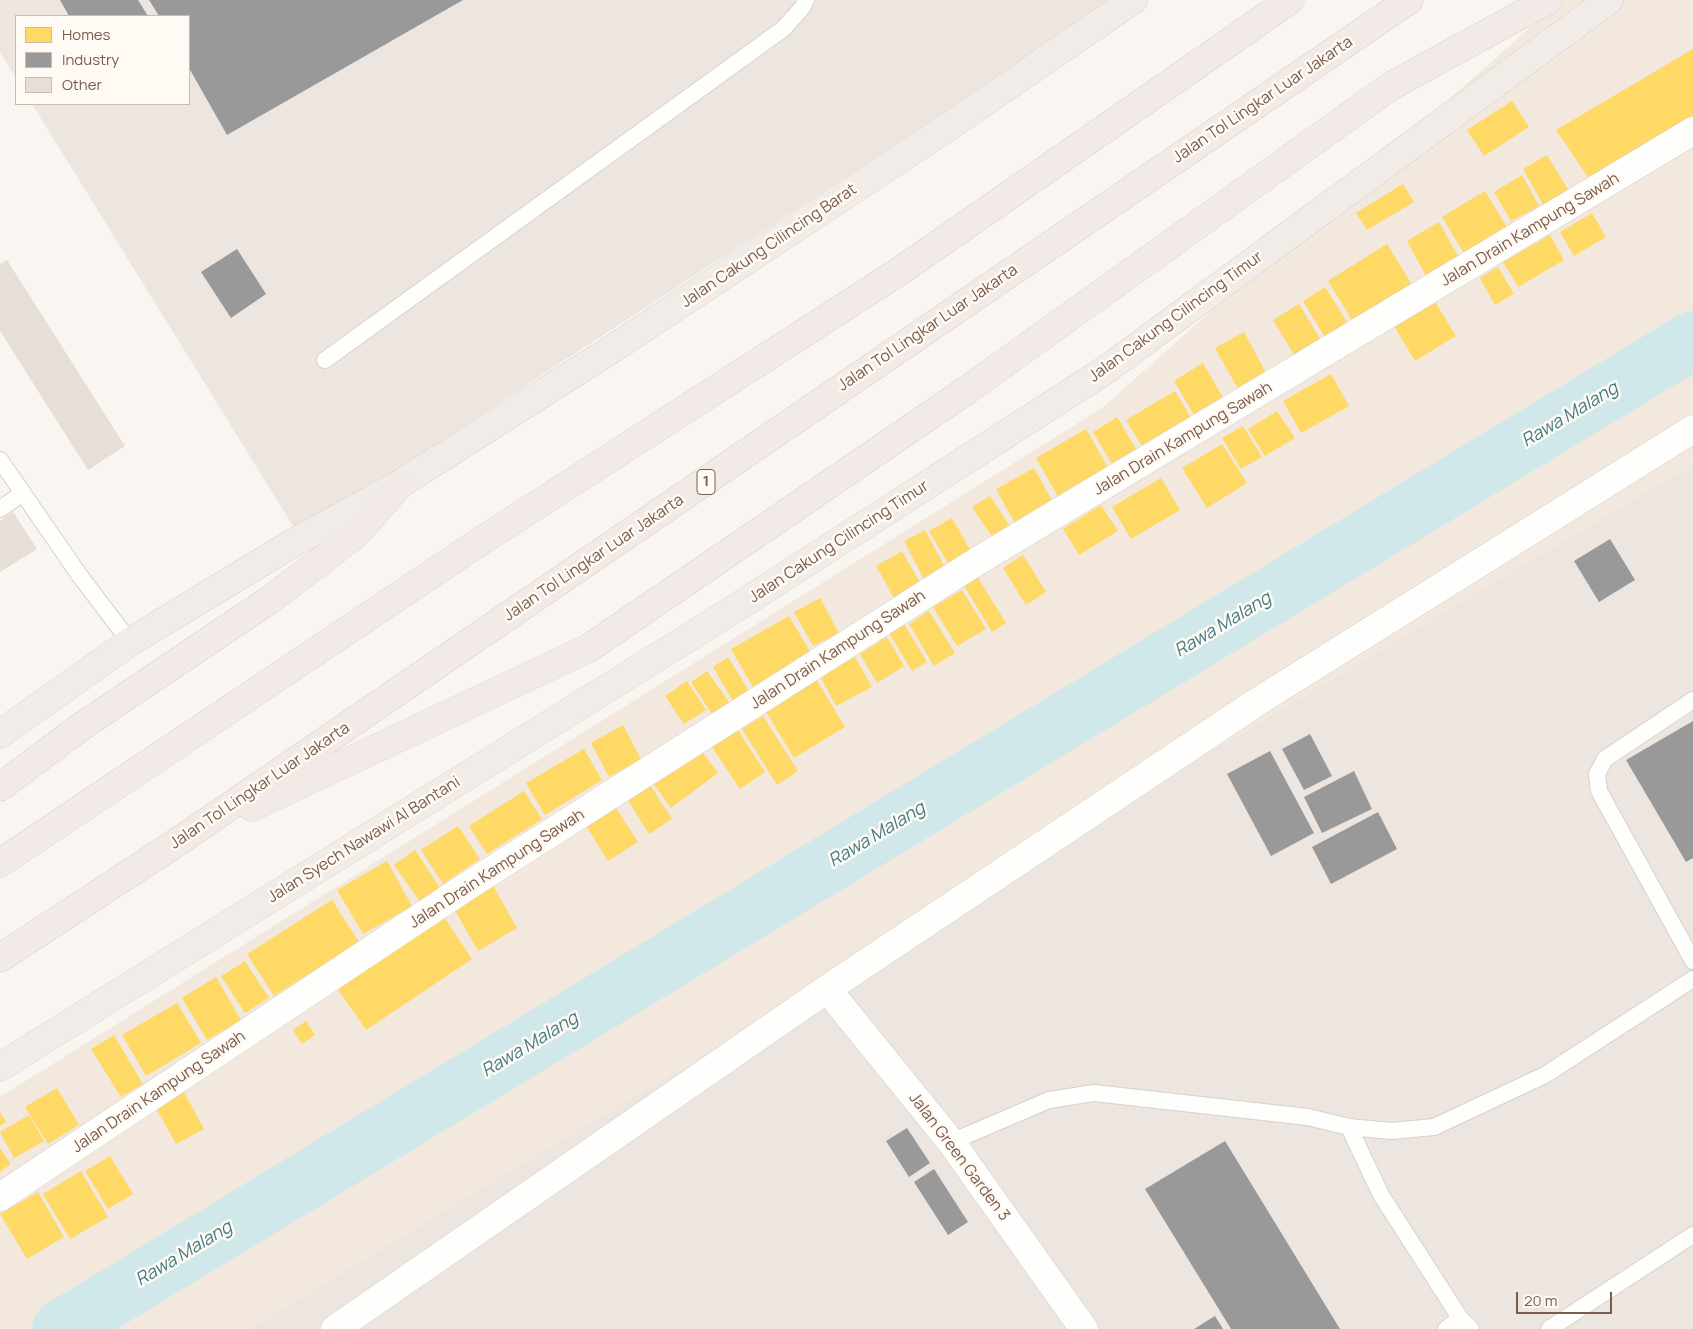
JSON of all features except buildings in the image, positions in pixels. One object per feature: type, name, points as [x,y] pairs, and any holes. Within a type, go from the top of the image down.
[{"type":"highway","name":"Jalan Cakung Cilincing Barat","points":[[400,484],[676,308],[945,129],[1133,0]]},
{"type":"highway","points":[[0,863],[473,546],[900,272],[1290,0]]},
{"type":"highway","name":"Jalan Tol Lingkar Luar Jakarta","points":[[0,958],[176,843],[1408,0]]},
{"type":"highway","points":[[176,843],[589,648],[966,390],[1391,86],[1548,0]]},
{"type":"highway","name":"Jalan Cakung Cilincing Timur","points":[[728,613],[1104,371],[1608,0]]},
{"type":"highway","points":[[0,787],[82,726],[268,601],[358,532],[400,484]]},
{"type":"highway","points":[[0,734],[130,642],[293,543],[400,484]]},
{"type":"highway","name":"Jalan Syech Nawawi Al Bantani","points":[[0,1067],[728,613]]},
{"type":"street","name":"Jalan Drain Kampung Sawah","points":[[0,1197],[466,887],[976,562],[1693,131]]},
{"type":"street","points":[[335,1329],[827,989],[1257,702],[1693,429]]},
{"type":"street","name":"Jalan Green Garden 3","points":[[827,989],[951,1142],[1084,1329]]},
{"type":"lane","points":[[325,360],[783,29],[802,8],[806,0]]},
{"type":"lane","points":[[0,460],[80,576],[130,642]]},
{"type":"lane","points":[[0,509],[23,493]]},
{"type":"lane","points":[[1693,700],[1605,759],[1597,774],[1599,791],[1693,961]]},
{"type":"lane","points":[[951,1142],[1049,1100],[1094,1093],[1308,1117],[1348,1127],[1392,1131],[1434,1127],[1545,1076],[1693,980]]},
{"type":"lane","points":[[1348,1127],[1382,1195],[1465,1324],[1446,1329]]},
{"type":"lane","points":[[1549,1329],[1693,1235]]},
{"type":"shaded area","points":[[0,0],[1117,0],[298,534],[33,105],[190,105],[190,15],[15,15],[15,76],[0,52]]},
{"type":"shaded area","points":[[1561,0],[1693,0],[1693,464],[249,1329],[0,1329],[0,1097],[1102,408]]},
{"type":"shaded area","points":[[1693,464],[1693,1329],[249,1329],[824,983]]},
{"type":"waterway","name":"Rawa Malang","points":[[61,1329],[1693,340]]}]
